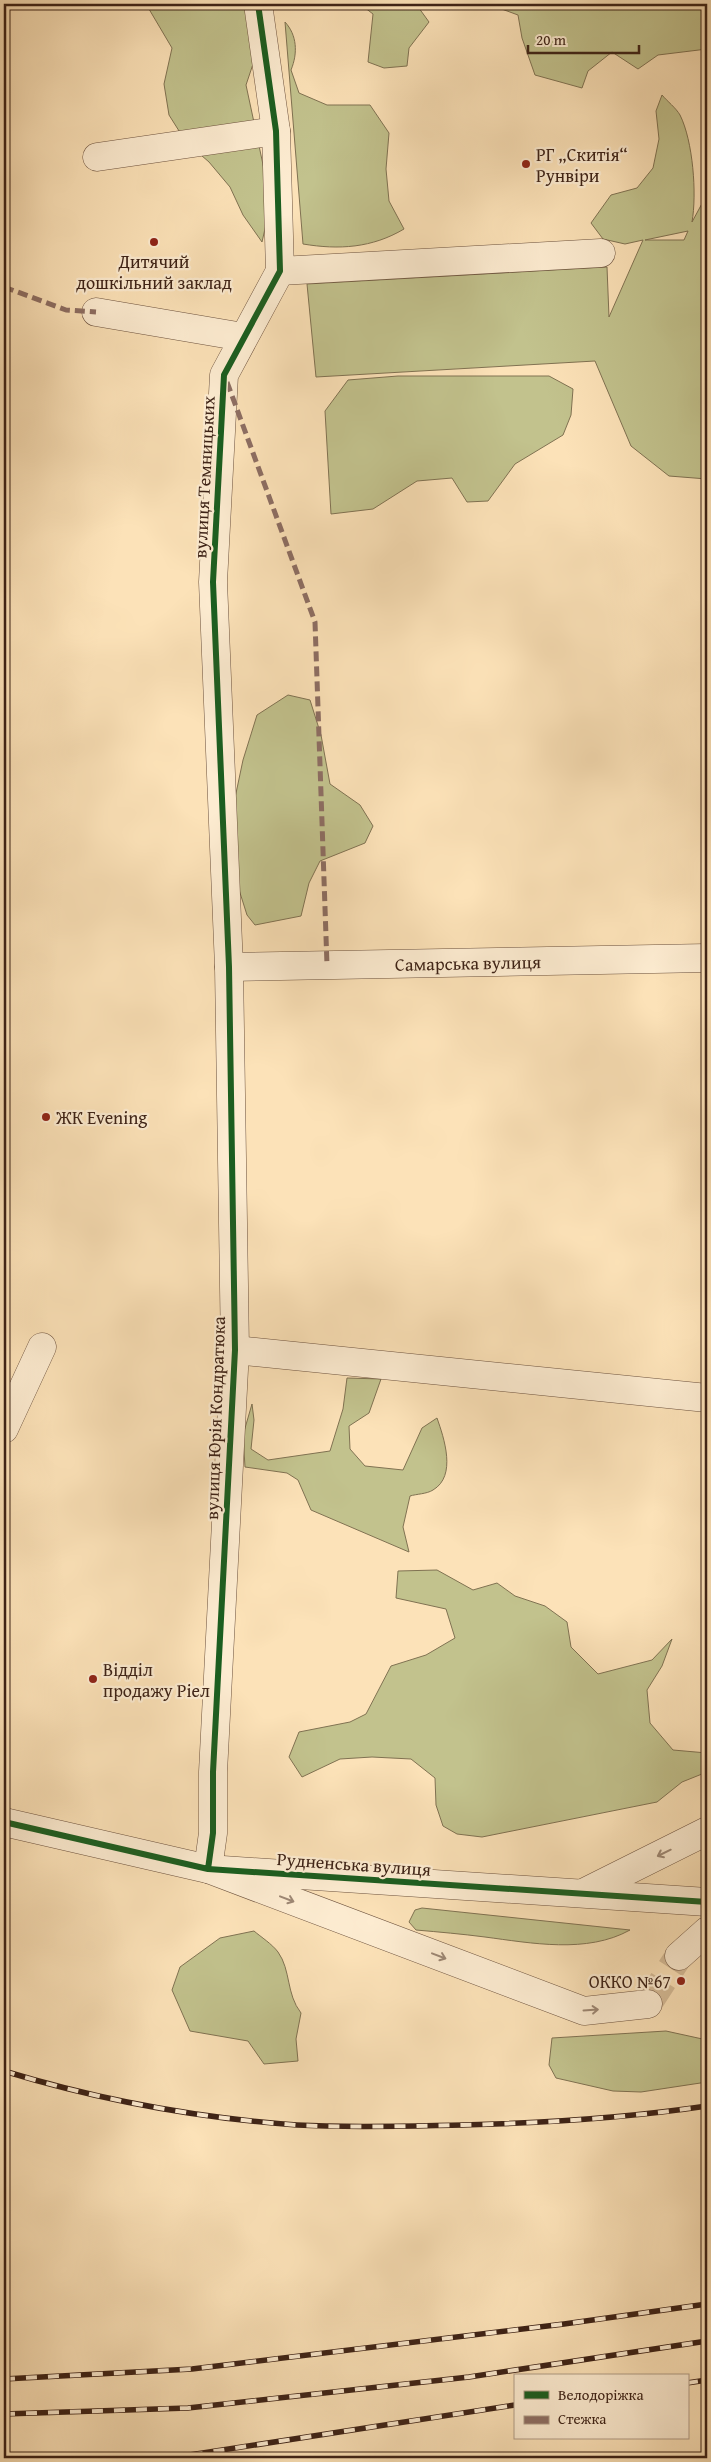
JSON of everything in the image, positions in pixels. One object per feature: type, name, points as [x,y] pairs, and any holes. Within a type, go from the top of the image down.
[{"type":"street","points":[[258,4],[276,131],[280,271],[601,253]]},
{"type":"street","points":[[97,157],[276,131]]},
{"type":"street","name":"вулиця Темницьких","points":[[229,967],[220,697],[213,582],[224,375],[280,271]]},
{"type":"street","points":[[96,312],[243,337]]},
{"type":"street","name":"Самарська вулиця","points":[[229,967],[707,958]]},
{"type":"street","name":"вулиця Юрія Кондратюка","points":[[208,1869],[213,1833],[213,1772],[235,1350],[229,967]]},
{"type":"street","points":[[4,1429],[42,1347]]},
{"type":"street","name":"вулиця Юрія Кондратюка","points":[[235,1350],[707,1398]]},
{"type":"street","name":"Рудненська вулиця","points":[[4,1822],[208,1869],[584,1892],[707,1902]]},
{"type":"street","name":"Рудненська вулиця","points":[[584,1892],[707,1831]]},
{"type":"street","points":[[208,1869],[584,2011],[648,2004]]},
{"type":"street","points":[[678,1956],[707,1931]]},
{"type":"green space","points":[[146,4],[273,4],[246,85],[271,202],[262,242],[243,215],[230,187],[209,162],[186,142],[169,115],[164,84],[172,48]]},
{"type":"green space","points":[[360,4],[416,4],[429,22],[409,48],[407,66],[384,68],[368,62],[373,14]]},
{"type":"green space","points":[[488,4],[707,4],[707,49],[658,55],[638,69],[612,52],[588,71],[582,88],[535,75],[522,38],[518,15]]},
{"type":"green space","points":[[285,22],[294,38],[295,57],[291,70],[299,93],[327,105],[370,105],[389,133],[386,169],[389,201],[404,229],[380,240],[355,246],[329,247],[303,244]]},
{"type":"green space","points":[[662,95],[678,112],[684,126],[693,168],[694,197],[692,222],[705,198],[707,199],[707,479],[669,476],[631,446],[595,361],[316,377],[307,284],[607,267],[609,317],[643,240],[625,244],[603,239],[591,223],[611,195],[637,188],[653,168],[659,139],[656,111]],"holes":[[[688,231],[684,240],[645,240]]]},
{"type":"green space","points":[[398,376],[549,376],[573,389],[571,415],[563,435],[515,464],[488,501],[467,502],[452,478],[417,481],[373,509],[331,514],[325,411],[348,380]]},
{"type":"green space","points":[[288,695],[310,700],[321,735],[330,784],[360,805],[373,826],[365,843],[320,861],[309,883],[301,916],[255,925],[247,915],[229,858],[231,817],[243,760],[257,715]]},
{"type":"green space","points":[[347,1378],[381,1379],[369,1413],[349,1426],[350,1449],[365,1466],[403,1470],[422,1428],[437,1418],[447,1456],[445,1476],[433,1490],[410,1496],[403,1527],[409,1552],[311,1510],[298,1480],[287,1473],[245,1467],[243,1435],[252,1404],[254,1420],[251,1449],[268,1460],[330,1451],[343,1409]]},
{"type":"green space","points":[[437,1570],[473,1590],[497,1583],[515,1596],[545,1606],[567,1622],[571,1647],[598,1674],[652,1660],[672,1639],[662,1666],[647,1690],[650,1723],[673,1750],[707,1753],[707,1772],[682,1782],[657,1802],[482,1837],[457,1834],[443,1826],[436,1805],[435,1778],[411,1759],[372,1757],[340,1759],[302,1777],[289,1757],[299,1732],[350,1722],[366,1714],[391,1666],[426,1655],[455,1638],[446,1609],[396,1598],[398,1571]]},
{"type":"green space","points":[[422,1908],[630,1930],[596,1942],[559,1945],[521,1942],[416,1930],[409,1922],[415,1910]]},
{"type":"green space","points":[[254,1931],[278,1952],[285,1966],[296,2006],[301,2013],[296,2039],[298,2061],[264,2064],[248,2041],[190,2031],[172,1990],[180,1967],[220,1938]]},
{"type":"green space","points":[[666,2031],[707,2040],[707,2082],[641,2092],[613,2091],[556,2078],[549,2065],[552,2038]]},
{"type":"tunnel","points":[[648,2004],[679,1956]]},
{"type":"railway","points":[[4,2071],[76,2091],[149,2106],[223,2118],[297,2125],[380,2126],[524,2123],[616,2117],[707,2106]]},
{"type":"railway","points":[[4,2379],[192,2369],[564,2324],[707,2304]]},
{"type":"railway","points":[[4,2414],[188,2408],[469,2377],[707,2341]]},
{"type":"railway","points":[[688,2383],[707,2380]]},
{"type":"railway","points":[[170,2458],[514,2405]]},
{"type":"marked path","points":[[4,287],[66,310],[96,312]]},
{"type":"marked path","points":[[227,382],[315,622],[327,965]]},
{"type":"cycle path","points":[[208,1869],[213,1833],[213,1772],[235,1350],[229,967],[213,582],[224,375],[280,271],[276,131],[258,4]]},
{"type":"cycle path","points":[[4,1822],[208,1869],[707,1902]]},
{"type":"place","name":"РГ „Скитія“ Рунвіри","points":[[526,164]]},
{"type":"place","name":"Дитячий дошкільний заклад","points":[[154,242]]},
{"type":"place","name":"ЖК Evening","points":[[46,1117]]},
{"type":"place","name":"Відділ продажу Ріел","points":[[93,1679]]},
{"type":"place","name":"ОККО №67","points":[[681,1981]]}]
